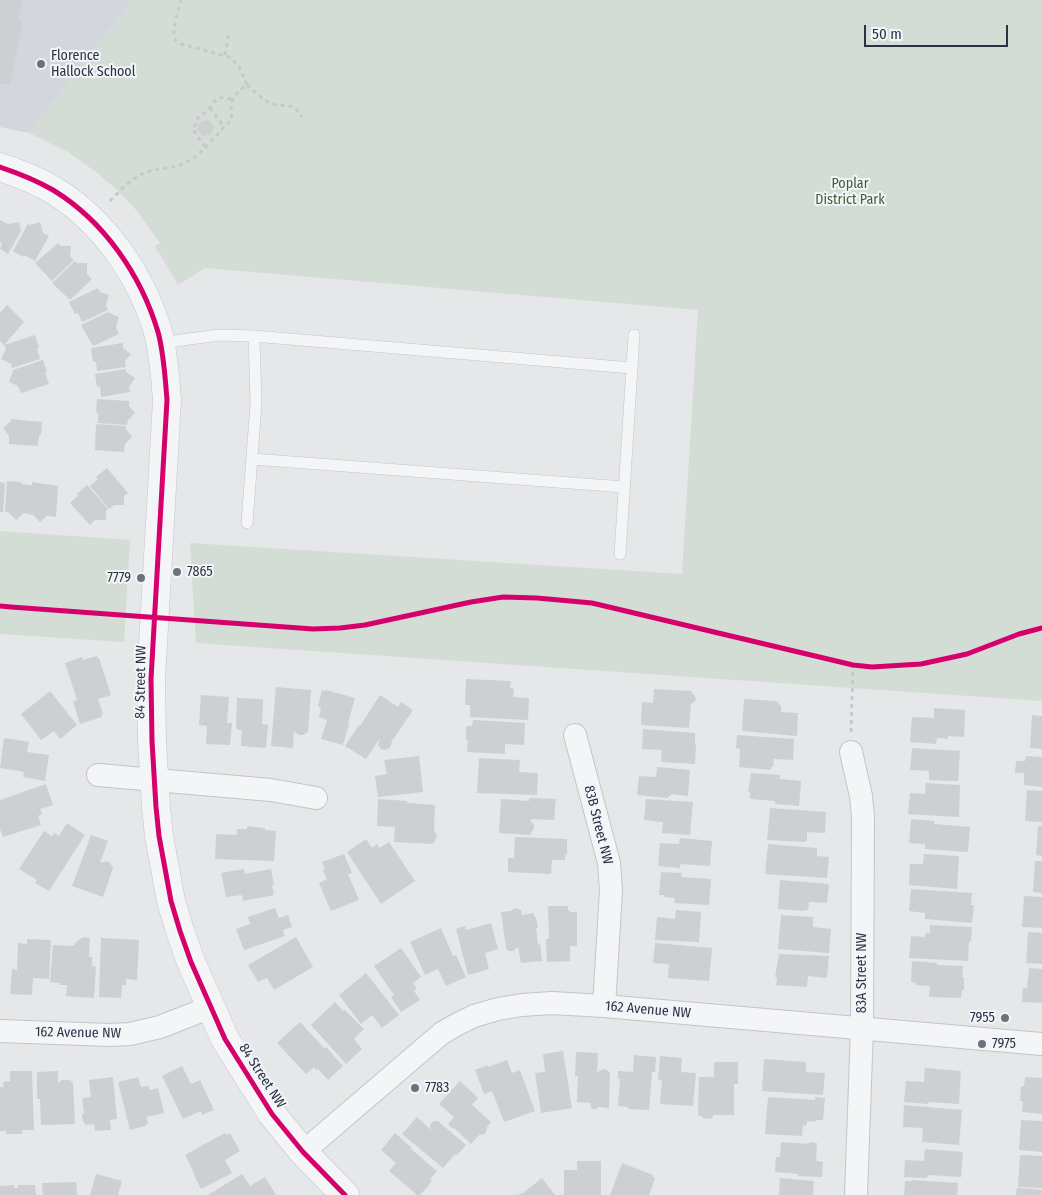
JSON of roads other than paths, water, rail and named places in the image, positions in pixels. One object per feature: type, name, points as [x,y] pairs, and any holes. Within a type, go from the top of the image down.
[{"type":"street","name":"84 Street NW","points":[[11,171],[52,190],[75,206],[97,226],[115,247],[133,275],[150,308],[164,362],[167,400],[150,679],[154,779],[159,836],[172,901],[191,962],[225,1039],[272,1114],[303,1152],[345,1195]]},
{"type":"street","name":"83B Street NW","points":[[575,735],[610,870],[611,891],[604,1006]]},
{"type":"street","name":"83A Street NW","points":[[851,752],[861,796],[863,818],[862,1028],[856,1195]]},
{"type":"street","points":[[98,775],[271,790],[316,798]]},
{"type":"street","name":"162 Avenue NW","points":[[303,1152],[442,1033],[474,1016],[522,1005],[552,1003],[604,1006],[1042,1044]]},
{"type":"street","name":"162 Avenue NW","points":[[0,1031],[130,1034],[160,1027],[211,1007]]},
{"type":"lane","points":[[160,343],[219,335],[254,336],[632,368]]},
{"type":"lane","points":[[620,554],[634,335]]},
{"type":"lane","points":[[247,523],[256,404],[254,336]]},
{"type":"lane","points":[[252,459],[624,487]]},
{"type":"place","name":"Florence Hallock School","points":[[41,64]]},
{"type":"place","name":"7865","points":[[177,572]]},
{"type":"place","name":"7779","points":[[141,578]]},
{"type":"place","name":"7955","points":[[1005,1018]]},
{"type":"place","name":"7975","points":[[982,1044]]},
{"type":"place","name":"7783","points":[[415,1088]]},
{"type":"park label","name":"Poplar District Park","points":[[850,192]]}]
